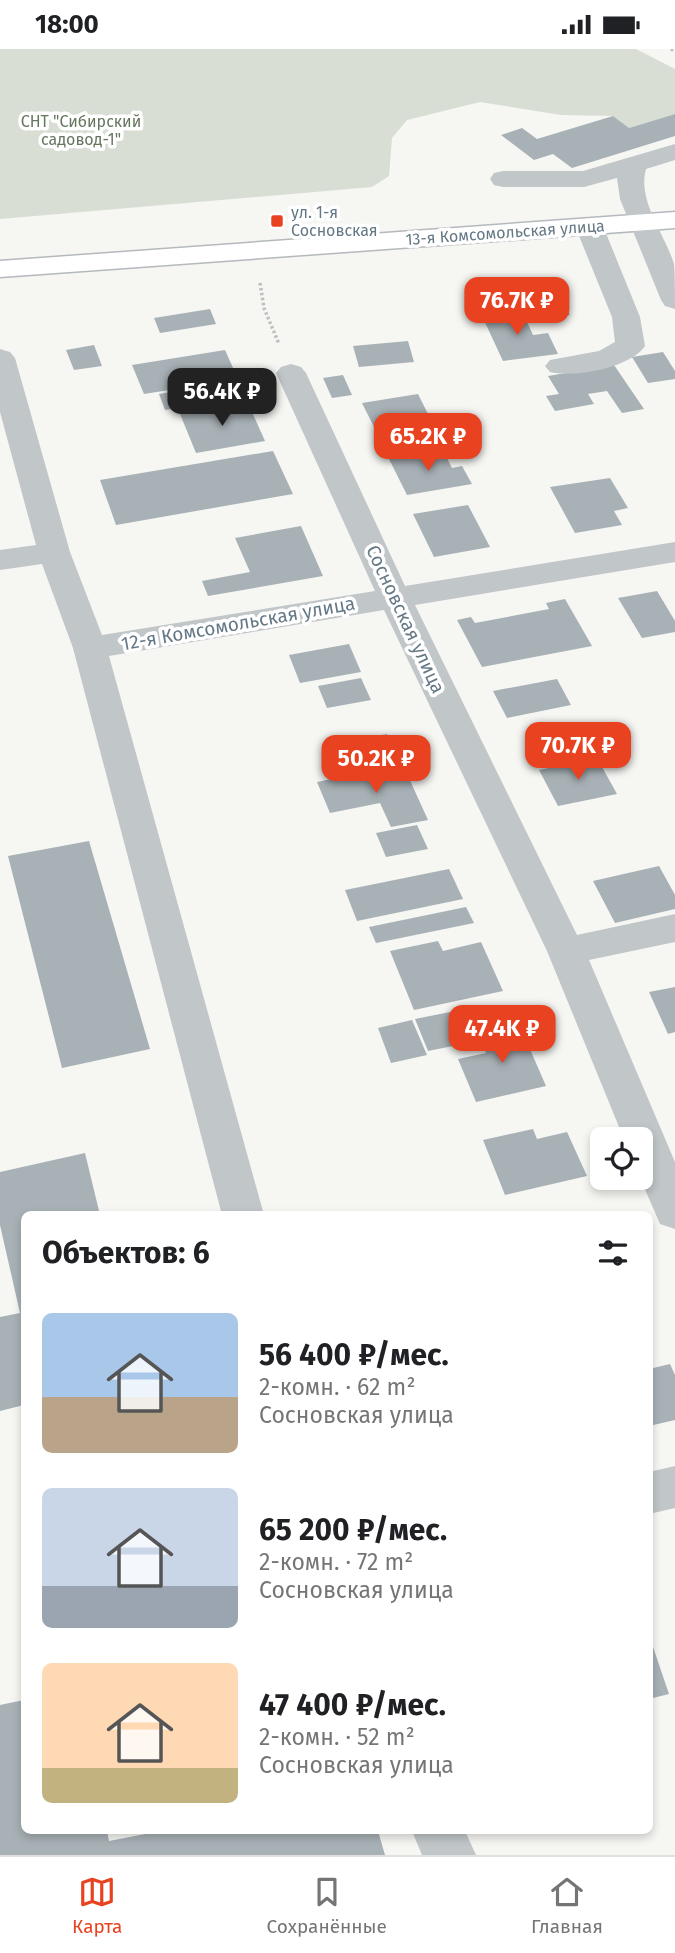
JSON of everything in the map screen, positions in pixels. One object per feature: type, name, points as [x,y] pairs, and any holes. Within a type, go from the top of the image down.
[{"type":"main road","name":"13-я Комсомольская улица","points":[[0,269],[675,219]]},
{"type":"street","points":[[503,179],[584,179],[675,152]]},
{"type":"street","points":[[634,164],[630,178],[633,199],[675,300]]},
{"type":"street","points":[[560,366],[607,359],[630,346],[625,317],[589,226]]},
{"type":"street","points":[[0,358],[54,552],[90,649],[242,1211]]},
{"type":"street","name":"Сосновская улица","points":[[290,373],[394,597],[566,951],[675,1212]]},
{"type":"street","points":[[0,560],[54,552]]},
{"type":"street","name":"12-я Комсомольская улица","points":[[90,649],[675,552]]},
{"type":"street","points":[[566,951],[675,928]]},
{"type":"street","points":[[653,1492],[675,1487]]},
{"type":"street","points":[[440,1834],[450,1855]]},
{"type":"path","points":[[256,251],[264,308],[290,373]]},
{"type":"green space","name":"СНТ \"Сибирский садовод-1\"","points":[[0,49],[636,49],[675,69],[675,114],[629,128],[613,116],[561,115],[480,102],[407,120],[392,138],[389,176],[372,187],[0,219]]},
{"type":"building","points":[[675,114],[675,136],[572,168],[553,154],[534,160],[501,135],[522,128],[537,139],[613,116],[629,128]]},
{"type":"building","points":[[563,302],[570,315],[544,318],[538,305]]},
{"type":"building","points":[[210,309],[216,324],[160,333],[154,318]]},
{"type":"building","points":[[522,311],[533,335],[548,333],[558,354],[503,361],[482,316]]},
{"type":"building","points":[[408,341],[414,362],[359,367],[353,346]]},
{"type":"building","points":[[94,345],[102,366],[74,370],[66,350]]},
{"type":"building","points":[[225,350],[238,379],[144,394],[132,365]]},
{"type":"building","points":[[663,352],[675,371],[675,379],[648,383],[632,357]]},
{"type":"building","points":[[614,365],[644,409],[622,413],[607,391],[588,394],[594,404],[555,411],[546,396],[559,394],[548,376]]},
{"type":"building","points":[[343,375],[352,395],[332,398],[323,378]]},
{"type":"building","points":[[201,387],[208,404],[165,410],[159,394]]},
{"type":"building","points":[[418,394],[431,420],[375,429],[362,403]]},
{"type":"building","points":[[248,403],[265,441],[196,453],[180,414]]},
{"type":"building","points":[[404,426],[410,439],[383,443],[377,430]]},
{"type":"building","points":[[443,450],[452,468],[462,466],[472,484],[407,495],[389,459]]},
{"type":"building","points":[[273,451],[293,494],[116,525],[100,480]]},
{"type":"building","points":[[610,478],[628,508],[614,511],[622,525],[575,533],[550,487]]},
{"type":"building","points":[[468,505],[490,547],[434,557],[413,514]]},
{"type":"building","points":[[301,526],[323,576],[208,596],[202,581],[250,572],[235,538]]},
{"type":"building","points":[[657,591],[675,621],[675,632],[642,638],[618,598]]},
{"type":"building","points":[[565,599],[592,646],[482,667],[457,620],[471,617],[475,623],[549,609],[546,603]]},
{"type":"building","points":[[349,644],[361,672],[300,683],[289,655]]},
{"type":"building","points":[[361,678],[371,700],[327,708],[318,686]]},
{"type":"building","points":[[557,679],[571,705],[507,718],[493,691]]},
{"type":"building","points":[[387,734],[396,753],[372,757],[364,738]]},
{"type":"building","points":[[597,758],[617,794],[558,806],[539,770]]},
{"type":"building","points":[[403,765],[428,820],[391,827],[380,803],[330,813],[317,782]]},
{"type":"building","points":[[417,825],[428,849],[386,857],[376,833]]},
{"type":"building","points":[[89,841],[150,1049],[62,1068],[8,856]]},
{"type":"building","points":[[659,866],[675,895],[675,909],[615,923],[593,881]]},
{"type":"building","points":[[449,869],[463,899],[357,921],[345,890]]},
{"type":"building","points":[[466,907],[474,923],[376,943],[369,927]]},
{"type":"building","points":[[438,941],[443,951],[481,942],[503,991],[414,1010],[390,951]]},
{"type":"building","points":[[675,987],[675,1032],[668,1034],[649,992]]},
{"type":"building","points":[[450,1012],[463,1044],[428,1051],[415,1019]]},
{"type":"building","points":[[412,1020],[427,1055],[391,1063],[378,1028]]},
{"type":"building","points":[[519,1024],[546,1086],[476,1102],[458,1059],[486,1053],[477,1033]]},
{"type":"building","points":[[533,1129],[537,1139],[567,1132],[587,1176],[505,1195],[483,1140]]},
{"type":"building","points":[[85,1153],[99,1211],[21,1211],[21,1406],[0,1411],[0,1317],[20,1313],[0,1225],[0,1172]]},
{"type":"building","points":[[670,1364],[675,1375],[675,1420],[653,1425],[653,1368]]},
{"type":"building","points":[[653,1647],[669,1694],[653,1698]]},
{"type":"building","points":[[21,1701],[21,1834],[108,1834],[109,1841],[145,1834],[379,1834],[385,1855],[0,1855],[0,1705]]},
{"type":"place","name":"ул. 1-я Сосновская","points":[[277,221]]}]
